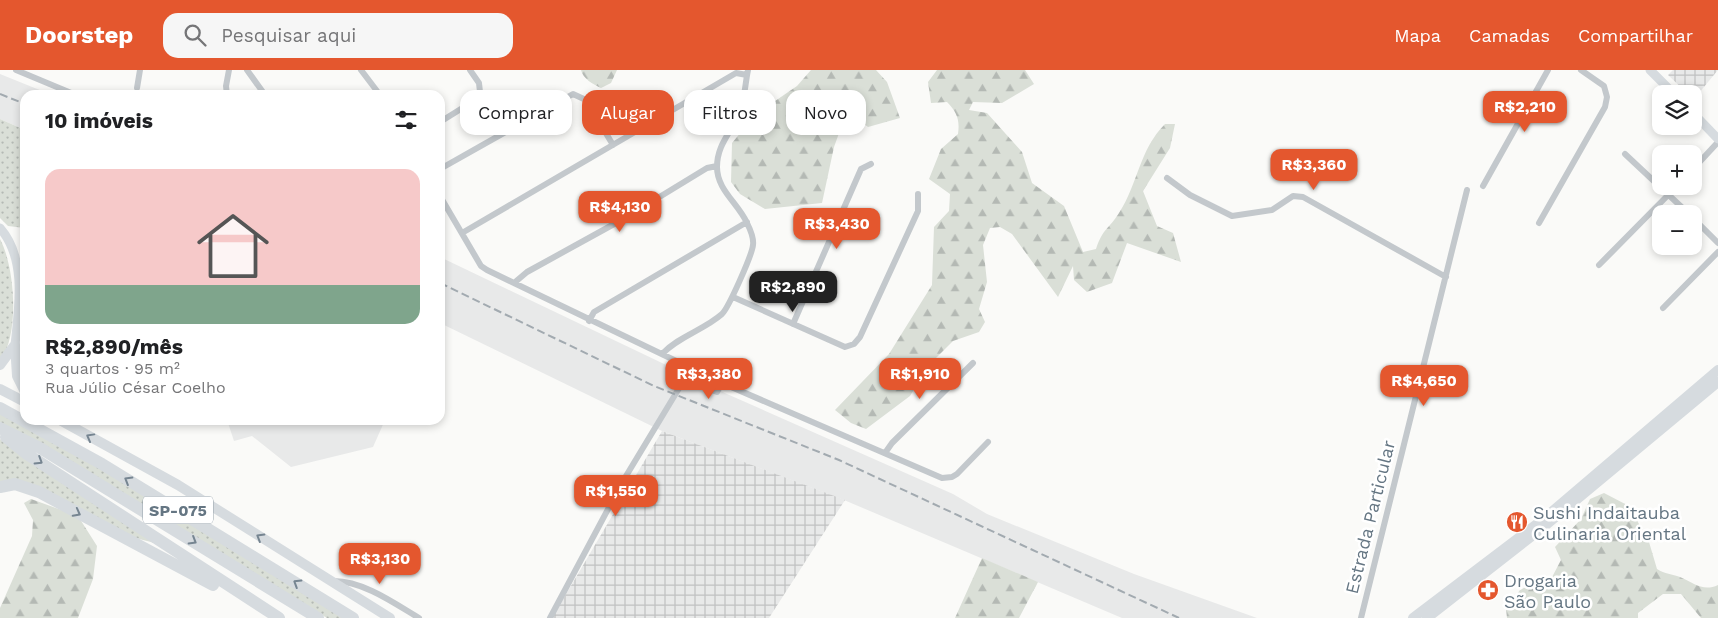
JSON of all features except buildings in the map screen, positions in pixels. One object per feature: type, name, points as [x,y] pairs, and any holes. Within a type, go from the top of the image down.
[{"type":"highway","name":"SP-075","points":[[0,408],[20,419]]},
{"type":"highway","name":"SP-075","points":[[31,425],[102,464],[353,618]]},
{"type":"highway","name":"SP-075","points":[[0,428],[40,448],[318,618]]},
{"type":"highway","points":[[0,432],[28,454],[278,618]]},
{"type":"highway","points":[[0,487],[15,484],[39,492],[278,618]]},
{"type":"main road","points":[[1650,70],[1658,74],[1667,85]]},
{"type":"main road","points":[[1702,123],[1718,141]]},
{"type":"main road","points":[[0,228],[10,240],[20,280],[15,345],[17,376],[20,382]]},
{"type":"main road","points":[[0,365],[15,345]]},
{"type":"main road","points":[[1412,618],[1541,521],[1718,370]]},
{"type":"main road","points":[[1427,618],[1546,525],[1718,382]]},
{"type":"main road","points":[[0,389],[20,399]]},
{"type":"main road","points":[[69,425],[178,486],[390,618]]},
{"type":"street","points":[[16,70],[64,90]]},
{"type":"street","points":[[136,88],[140,70]]},
{"type":"street","points":[[226,90],[229,70]]},
{"type":"street","points":[[247,70],[261,90]]},
{"type":"street","points":[[361,70],[376,90]]},
{"type":"street","points":[[1482,186],[1548,70]]},
{"type":"street","points":[[1539,223],[1605,107],[1607,97],[1604,86],[1581,70]]},
{"type":"street","points":[[445,119],[476,98],[480,88],[471,71]]},
{"type":"street","points":[[462,233],[736,74],[748,72],[742,104],[721,146],[717,166],[720,180],[728,196],[747,222],[753,244],[732,297],[723,313],[672,344],[662,354]]},
{"type":"street","points":[[445,166],[566,96],[577,94],[586,100],[614,145]]},
{"type":"street","points":[[1702,159],[1718,141]]},
{"type":"street","points":[[1625,154],[1652,179]]},
{"type":"street","points":[[793,324],[861,169],[871,164]]},
{"type":"street","points":[[514,283],[527,272],[625,218],[707,168],[717,166]]},
{"type":"street","points":[[1167,178],[1190,195],[1232,216],[1272,210],[1293,196],[1303,197],[1446,278]]},
{"type":"street","name":"Estrada Particular","points":[[1361,618],[1467,190]]},
{"type":"street","points":[[732,297],[845,347],[854,344],[860,338],[918,211],[918,194]]},
{"type":"street","points":[[1599,266],[1668,195]]},
{"type":"street","points":[[1670,195],[1680,205]]},
{"type":"street","points":[[445,204],[481,266],[589,321],[722,383],[942,478],[952,477],[957,474],[988,442]]},
{"type":"street","points":[[589,321],[594,312],[747,222]]},
{"type":"street","points":[[1702,227],[1718,243]]},
{"type":"street","points":[[1663,308],[1718,252]]},
{"type":"street","points":[[885,453],[892,443],[973,362]]},
{"type":"street","points":[[550,618],[623,481],[669,408],[684,380],[717,392],[722,383]]},
{"type":"street","points":[[333,581],[346,581],[383,598],[419,618]]},
{"type":"shaded area","points":[[1673,70],[1718,70],[1702,89],[1702,85],[1679,85],[1668,75]]},
{"type":"shaded area","points":[[0,74],[40,90],[20,90],[20,128],[0,119]]},
{"type":"shaded area","points":[[445,259],[727,394],[953,494],[987,514],[1134,574],[1257,618],[1122,618],[844,500],[662,431],[445,325]]},
{"type":"shaded area","points":[[229,425],[383,425],[373,447],[291,467],[252,436],[234,441]]},
{"type":"shaded area","points":[[662,431],[845,500],[769,618],[552,618]]},
{"type":"green space","points":[[581,70],[617,70],[611,83],[601,88],[586,79]]},
{"type":"green space","points":[[811,70],[876,70],[887,82],[900,118],[868,127],[866,125],[866,90],[791,90]]},
{"type":"green space","points":[[937,70],[1025,70],[1034,84],[1002,103],[973,102],[969,110],[987,113],[1022,152],[1032,183],[1064,206],[1083,252],[1096,249],[1104,233],[1119,213],[1131,191],[1144,156],[1156,134],[1165,124],[1175,124],[1170,148],[1143,191],[1157,226],[1173,233],[1181,262],[1127,243],[1112,283],[1087,292],[1074,280],[1073,266],[1058,297],[1012,234],[1000,227],[990,228],[983,245],[987,282],[979,309],[985,322],[979,332],[953,341],[928,366],[910,396],[866,429],[851,423],[835,410],[889,354],[932,285],[934,227],[949,211],[950,194],[929,179],[941,149],[958,134],[959,129],[957,116],[947,102],[931,103],[928,82]]},
{"type":"green space","points":[[786,94],[786,135],[838,135],[822,203],[765,209],[740,194],[731,182],[732,143],[739,135],[776,135],[776,100]]},
{"type":"green space","points":[[0,119],[20,128],[20,227],[8,226],[0,218]]},
{"type":"green space","points":[[0,239],[5,251],[12,283],[13,318],[11,335],[0,361]]},
{"type":"green space","points":[[0,411],[20,422],[20,425],[25,425],[74,452],[347,618],[327,618],[0,422]]},
{"type":"green space","points":[[0,439],[155,543],[139,539],[0,482]]},
{"type":"green space","points":[[1604,493],[1629,506],[1649,542],[1657,569],[1703,587],[1708,588],[1718,585],[1718,618],[1701,618],[1681,594],[1663,594],[1638,613],[1638,618],[1507,618],[1506,609],[1520,590],[1529,585],[1540,586],[1550,581],[1561,560],[1555,547],[1581,519],[1590,499]]},
{"type":"green space","points":[[31,499],[78,516],[97,546],[93,579],[78,618],[0,618],[0,608],[32,536],[33,520],[24,503]]},
{"type":"green space","points":[[982,558],[1038,582],[1019,618],[955,618]]},
{"type":"railway","points":[[0,94],[20,102]]},
{"type":"railway","points":[[445,285],[654,386],[839,460],[1179,618]]},
{"type":"place","name":"Sushi Indaitauba Culinaria Oriental","points":[[1517,522]]},
{"type":"place","name":"Drogaria São Paulo","points":[[1488,590]]}]
